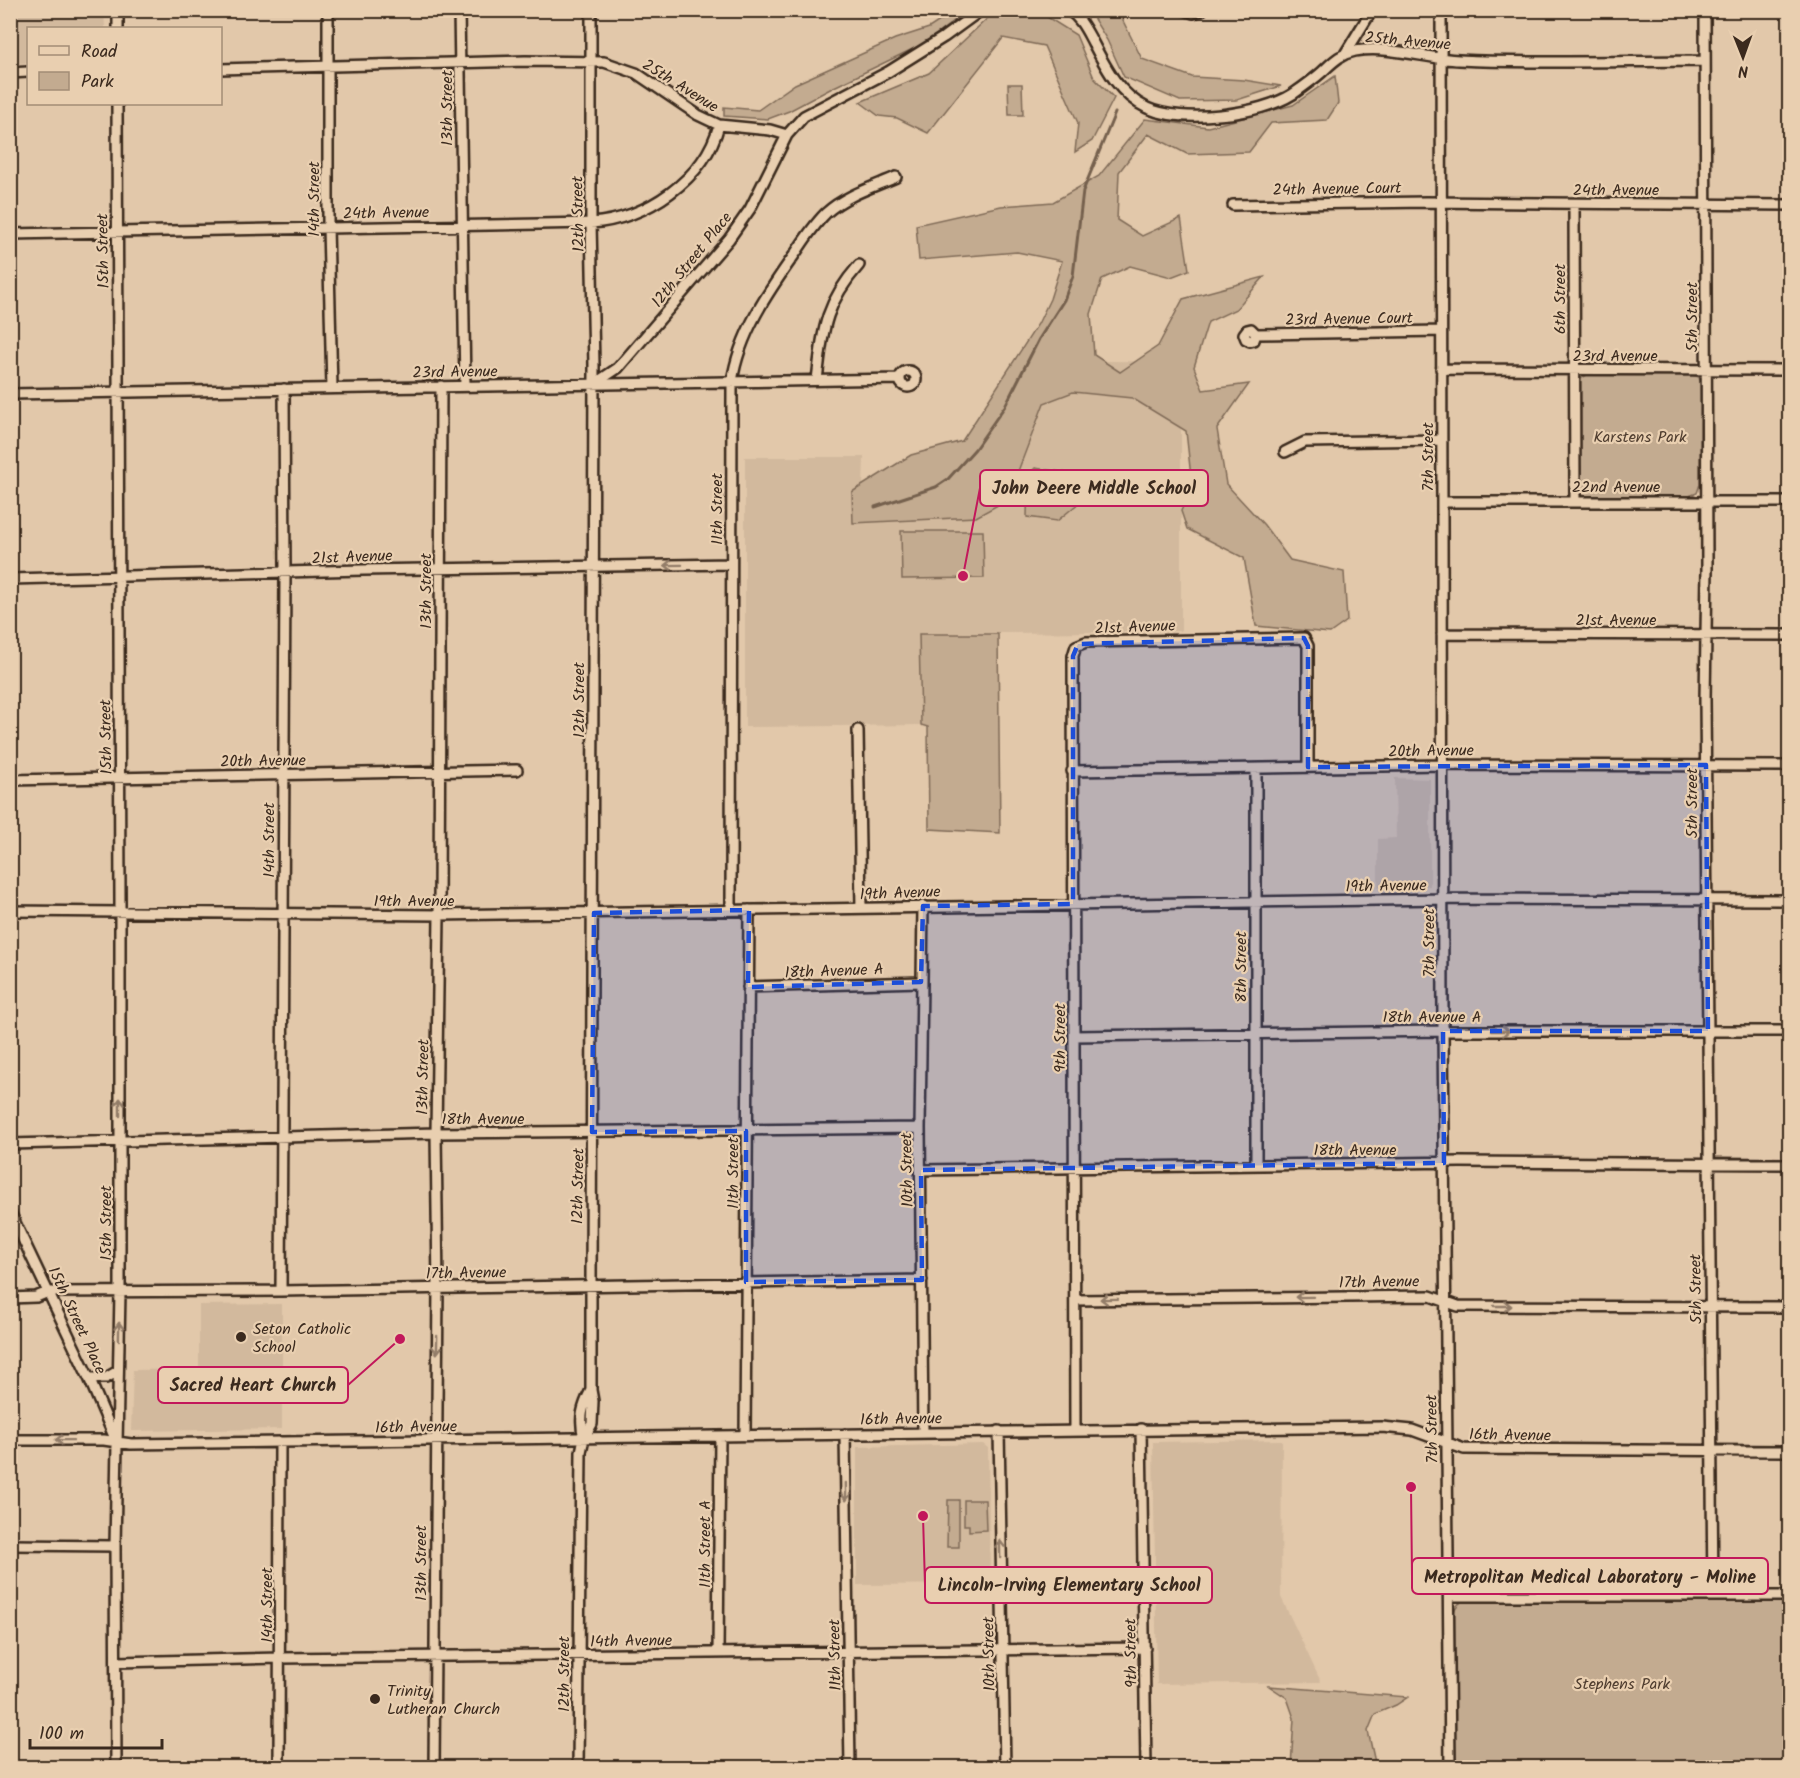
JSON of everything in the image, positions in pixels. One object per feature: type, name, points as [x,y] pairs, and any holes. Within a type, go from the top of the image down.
[{"type":"street","points":[[118,10],[118,27]]},
{"type":"street","name":"14th Street","points":[[328,10],[328,227],[332,388]]},
{"type":"street","name":"13th Street","points":[[459,10],[465,386]]},
{"type":"street","name":"12th Street","points":[[578,1767],[581,1452],[584,1438],[592,1424],[593,1401],[591,1390],[591,1285],[594,384],[591,10]]},
{"type":"street","points":[[787,135],[804,116],[896,67],[944,37],[981,10]]},
{"type":"street","name":"25th Avenue","points":[[1069,10],[1081,21],[1109,75],[1128,96],[1147,108],[1165,113],[1233,114],[1256,109],[1290,96],[1322,72],[1334,59],[1357,50],[1458,60],[1705,62]]},
{"type":"street","points":[[1185,10],[1193,13],[1202,10]]},
{"type":"street","points":[[1345,54],[1372,10]]},
{"type":"street","name":"7th Street","points":[[1441,10],[1443,1031],[1450,1767]]},
{"type":"street","name":"5th Street","points":[[1705,10],[1706,765],[1713,1596]]},
{"type":"street","name":"25th Avenue","points":[[222,69],[591,61],[622,67],[636,73],[698,115],[719,125],[770,130],[787,135]]},
{"type":"street","points":[[10,72],[27,72]]},
{"type":"street","name":"15th Street","points":[[117,105],[120,778],[120,1292],[117,1443]]},
{"type":"street","name":"24th Avenue","points":[[10,234],[591,224],[616,221],[638,212],[677,187],[702,163],[711,149],[719,125]]},
{"type":"street","name":"12th Street Place","points":[[594,384],[618,368],[729,239],[750,210],[787,135]]},
{"type":"street","name":"11th Street","points":[[731,910],[732,382],[737,358],[755,315],[770,289],[826,213],[842,202],[896,177]]},
{"type":"street","name":"24th Avenue","points":[[1442,203],[1790,205]]},
{"type":"street","name":"24th Avenue Court","points":[[1233,205],[1442,203]]},
{"type":"street","name":"6th Street","points":[[1574,204],[1575,501]]},
{"type":"street","points":[[817,380],[826,318],[832,302],[859,265]]},
{"type":"street","name":"23rd Avenue Court","points":[[1256,334],[1442,331]]},
{"type":"street","name":"23rd Avenue","points":[[1441,369],[1790,370]]},
{"type":"street","name":"23rd Avenue","points":[[10,394],[900,379]]},
{"type":"street","name":"13th Street","points":[[434,1767],[441,386]]},
{"type":"street","name":"14th Street","points":[[281,1291],[284,389]]},
{"type":"street","points":[[1285,452],[1305,442],[1442,440]]},
{"type":"street","name":"22nd Avenue","points":[[1442,502],[1790,502]]},
{"type":"street","name":"21st Avenue","points":[[10,579],[731,564]]},
{"type":"street","name":"21st Avenue","points":[[1442,634],[1790,634]]},
{"type":"street","name":"21st Avenue","points":[[1076,646],[1086,642],[1304,638],[1308,646],[1308,767]]},
{"type":"street","name":"9th Street","points":[[1075,1431],[1072,771],[1073,656],[1076,646]]},
{"type":"street","points":[[858,730],[861,908]]},
{"type":"street","name":"20th Avenue","points":[[1072,771],[1442,765],[1790,766]]},
{"type":"street","name":"8th Street","points":[[1256,769],[1256,1165]]},
{"type":"street","name":"20th Avenue","points":[[10,780],[517,770]]},
{"type":"street","name":"19th Avenue","points":[[10,911],[439,915],[1443,899],[1790,900]]},
{"type":"street","name":"10th Street","points":[[923,906],[920,1128],[923,1433]]},
{"type":"street","name":"11th Street","points":[[746,1436],[749,910]]},
{"type":"street","name":"18th Avenue A","points":[[748,987],[921,982]]},
{"type":"street","name":"18th Avenue A","points":[[1074,1036],[1443,1031],[1790,1031]]},
{"type":"street","name":"18th Avenue","points":[[10,1144],[436,1133],[920,1128]]},
{"type":"street","name":"18th Avenue","points":[[921,1170],[1444,1163],[1790,1164]]},
{"type":"street","name":"15th Street Place","points":[[10,1212],[89,1378],[117,1443]]},
{"type":"street","name":"17th Avenue","points":[[10,1298],[36,1297],[48,1293],[922,1280]]},
{"type":"street","name":"17th Avenue","points":[[1075,1300],[1430,1296],[1458,1306],[1790,1307]]},
{"type":"street","points":[[89,1378],[106,1377],[118,1371]]},
{"type":"street","name":"16th Avenue","points":[[10,1440],[92,1440],[131,1444],[1382,1427],[1412,1430],[1464,1449],[1790,1451]]},
{"type":"street","name":"9th Street","points":[[1141,1430],[1146,1767]]},
{"type":"street","name":"10th Street","points":[[999,1431],[1005,1767]]},
{"type":"street","name":"11th Street","points":[[845,1434],[850,1767]]},
{"type":"street","name":"11th Street A","points":[[718,1653],[720,1436]]},
{"type":"street","name":"14th Street","points":[[279,1767],[280,1442]]},
{"type":"street","points":[[116,1767],[117,1443]]},
{"type":"street","points":[[10,1545],[115,1546]]},
{"type":"street","points":[[1449,1596],[1790,1596]]},
{"type":"street","name":"14th Avenue","points":[[117,1662],[1145,1648]]},
{"type":"highlighted area","points":[[1304,638],[1308,646],[1308,767],[1706,765],[1708,1031],[1443,1031],[1444,1163],[921,1170],[922,1280],[746,1282],[746,1131],[592,1132],[594,913],[749,910],[748,987],[921,982],[923,906],[1073,904],[1073,656],[1078,644]]},
{"type":"shaded area","points":[[10,11],[104,11],[105,27],[27,27],[27,63],[11,63]]},
{"type":"shaded area","points":[[1035,360],[1181,362],[1181,631],[920,634],[921,725],[745,727],[745,457],[864,457],[862,520],[946,491]]},
{"type":"shaded area","points":[[1395,778],[1430,779],[1430,886],[1378,887],[1378,839],[1396,838]]},
{"type":"shaded area","name":"Seton Catholic School","points":[[282,1304],[282,1429],[131,1431],[133,1370],[199,1369],[199,1305]]},
{"type":"shaded area","points":[[1282,1440],[1281,1597],[1321,1682],[1157,1684],[1153,1442]]},
{"type":"shaded area","points":[[983,1444],[988,1448],[990,1584],[857,1585],[857,1447]]},
{"type":"green space","points":[[955,11],[967,11],[925,43],[789,111],[768,119],[724,116],[724,107],[758,110],[795,84],[895,39],[929,28]]},
{"type":"green space","points":[[1089,11],[1118,11],[1142,59],[1192,77],[1244,80],[1281,86],[1237,100],[1180,101],[1124,77],[1107,40]]},
{"type":"green space","points":[[991,15],[1044,15],[1076,35],[1094,78],[1114,98],[1092,141],[1075,152],[1078,123],[1044,46],[1003,38],[928,133],[897,118],[879,116],[860,102],[929,73]]},
{"type":"green space","points":[[1335,76],[1338,103],[1327,120],[1271,123],[1249,152],[1187,154],[1148,134],[1119,172],[1117,220],[1142,236],[1181,218],[1189,270],[1171,277],[1130,266],[1102,279],[1091,314],[1094,355],[1120,372],[1158,346],[1183,299],[1264,277],[1236,309],[1208,322],[1194,367],[1203,390],[1249,384],[1217,429],[1226,484],[1264,525],[1290,560],[1344,572],[1347,621],[1330,633],[1256,626],[1244,558],[1187,529],[1181,511],[1192,486],[1186,431],[1132,398],[1073,392],[1044,403],[1007,500],[976,517],[853,523],[852,492],[911,455],[962,441],[1038,324],[1050,299],[1062,261],[1017,252],[919,260],[916,225],[1001,206],[1053,202],[1099,176],[1145,119],[1208,127],[1293,105]]},
{"type":"green space","points":[[1008,84],[1022,84],[1023,115],[1009,115]]},
{"type":"green space","name":"Karstens Park","points":[[1587,375],[1692,375],[1699,377],[1701,385],[1700,484],[1697,493],[1689,496],[1592,498],[1582,496],[1579,490],[1580,379]]},
{"type":"green space","points":[[1035,468],[1073,474],[1080,502],[1057,521],[1027,517],[1028,475]]},
{"type":"green space","points":[[901,531],[983,531],[984,578],[902,579]]},
{"type":"green space","points":[[919,634],[998,634],[1000,833],[929,829],[928,727],[921,725]]},
{"type":"green space","points":[[948,1500],[959,1500],[959,1547],[947,1547]]},
{"type":"green space","points":[[964,1500],[985,1500],[986,1530],[969,1531],[969,1525],[964,1525]]},
{"type":"green space","name":"Stephens Park","points":[[1466,1600],[1789,1600],[1789,1767],[1455,1768],[1454,1612],[1458,1604]]},
{"type":"green space","points":[[1269,1686],[1408,1697],[1375,1714],[1368,1731],[1376,1767],[1291,1767],[1294,1718],[1287,1698]]},
{"type":"waterway","points":[[875,507],[936,487],[948,479],[975,449],[1005,406],[1039,339],[1064,300],[1073,276],[1083,191],[1115,113]]},
{"type":"place","name":"John Deere Middle School","points":[[963,576]]},
{"type":"place","name":"Seton Catholic School","points":[[241,1337]]},
{"type":"place","name":"Sacred Heart Church","points":[[400,1339]]},
{"type":"place","name":"Metropolitan Medical Laboratory - Moline","points":[[1411,1487]]},
{"type":"place","name":"Lincoln-Irving Elementary School","points":[[923,1516]]},
{"type":"place","name":"Trinity Lutheran Church","points":[[375,1699]]}]
